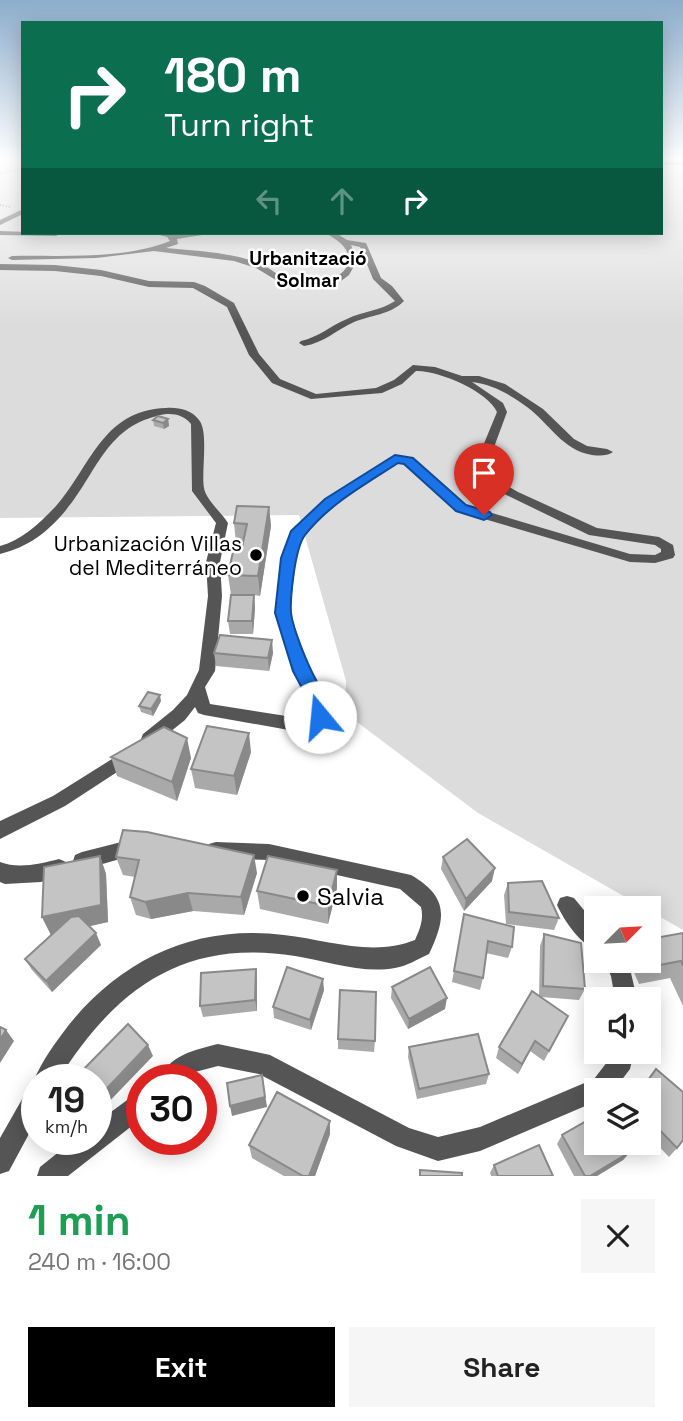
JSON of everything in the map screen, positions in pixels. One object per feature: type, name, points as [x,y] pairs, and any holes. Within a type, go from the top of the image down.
[{"type":"street","points":[[0,233],[21,233]]},
{"type":"street","points":[[164,235],[188,235]]},
{"type":"street","points":[[304,343],[322,340],[345,322],[383,311],[400,301],[377,279],[363,245],[347,242],[334,235]]},
{"type":"street","points":[[158,250],[175,242],[173,237]]},
{"type":"street","points":[[0,257],[158,250],[237,260],[260,266],[288,285],[300,287],[326,284],[348,272],[354,255],[347,242]]},
{"type":"street","points":[[0,267],[55,268],[101,273],[149,284],[194,285],[202,288],[231,305],[254,355],[276,381],[315,397],[379,391],[398,382],[413,368],[423,367],[459,380],[499,405],[502,412],[484,458],[483,470],[500,487],[594,531],[660,541],[668,548],[668,555],[654,559],[630,558],[461,508],[408,461],[395,459],[384,464],[320,511],[297,535],[289,558],[283,613],[302,671],[320,705],[320,717],[300,725],[204,709],[197,687]]},
{"type":"street","points":[[459,380],[473,377],[503,389],[538,411],[573,445],[591,452],[607,452]]},
{"type":"street","points":[[0,550],[19,545],[62,507],[100,448],[134,418],[162,411],[190,416],[197,424],[198,491],[222,523],[212,562],[215,596],[207,671],[194,698],[179,715],[115,766],[59,801],[17,820],[0,831]]},
{"type":"street","points":[[0,871],[5,875],[41,873],[132,846],[159,845]]},
{"type":"street","points":[[54,1064],[94,1010],[146,967],[175,955],[229,943],[279,944],[393,958],[422,947],[433,927],[433,907],[423,890],[404,881],[269,852],[197,849]]},
{"type":"street","points":[[567,905],[584,929]]},
{"type":"street","points":[[187,1064],[218,1055],[262,1063],[404,1138],[438,1149],[480,1139],[602,1087],[620,1064]]},
{"type":"street","points":[[112,1126],[126,1115]]},
{"type":"street","points":[[0,1162],[21,1124]]},
{"type":"street","points":[[49,1176],[75,1155]]},
{"type":"shaded area","points":[[0,216],[21,216],[21,235],[663,235],[663,216],[683,216],[683,930],[662,918],[662,896],[623,896],[478,813],[345,713],[346,681],[299,515],[0,518]]},
{"type":"building","points":[[158,416],[168,419],[163,423],[153,420]]},
{"type":"building","points":[[237,506],[269,507],[258,576],[228,575],[234,547],[242,547],[247,524],[234,523]]},
{"type":"building","points":[[231,595],[254,595],[252,621],[228,621]]},
{"type":"building","points":[[220,635],[272,640],[268,658],[214,653]]},
{"type":"building","points":[[148,692],[160,695],[151,709],[139,706]]},
{"type":"building","points":[[207,726],[249,733],[234,776],[191,769]]},
{"type":"building","points":[[164,727],[187,738],[172,782],[111,757]]},
{"type":"building","points":[[123,830],[147,832],[254,855],[241,897],[188,893],[145,902],[130,897],[139,860],[116,857]]},
{"type":"building","points":[[467,839],[495,868],[466,899],[443,857]]},
{"type":"building","points":[[100,856],[101,905],[42,917],[44,867]]},
{"type":"building","points":[[268,856],[337,870],[328,906],[257,891]]},
{"type":"building","points":[[542,881],[559,918],[509,912],[508,883]]},
{"type":"building","points":[[464,914],[514,927],[512,947],[488,941],[483,978],[454,971]]},
{"type":"building","points":[[79,916],[96,933],[46,981],[25,959],[71,917]]},
{"type":"building","points":[[683,933],[683,966],[681,961],[662,965],[662,937]]},
{"type":"building","points":[[544,934],[581,943],[584,989],[543,986]]},
{"type":"building","points":[[287,967],[323,979],[310,1020],[273,1007]]},
{"type":"building","points":[[430,967],[447,998],[409,1019],[392,987]]},
{"type":"building","points":[[256,969],[255,1000],[200,1006],[201,973]]},
{"type":"building","points":[[340,990],[376,992],[375,1041],[338,1039]]},
{"type":"building","points":[[532,991],[568,1016],[549,1051],[535,1041],[522,1064],[499,1047]]},
{"type":"building","points":[[128,1024],[148,1045],[130,1064],[126,1064],[126,1068],[112,1083],[112,1064],[89,1064]]},
{"type":"building","points":[[0,1027],[6,1030],[0,1040]]},
{"type":"building","points":[[478,1034],[489,1074],[419,1089],[409,1047]]},
{"type":"building","points":[[656,1069],[683,1092],[683,1140],[677,1148],[661,1131],[661,1078],[650,1078]]},
{"type":"building","points":[[262,1075],[265,1097],[230,1106],[227,1083]]},
{"type":"building","points":[[277,1092],[330,1121],[309,1176],[303,1176],[249,1145]]},
{"type":"building","points":[[584,1122],[584,1155],[625,1155],[590,1176],[585,1176],[562,1135]]},
{"type":"building","points":[[539,1145],[553,1176],[498,1176],[494,1165]]},
{"type":"building","points":[[420,1170],[462,1173],[462,1176],[420,1176]]},
{"type":"place","name":"Urbanización Villas del Mediterráneo","points":[[256,555]]},
{"type":"place","name":"Salvia","points":[[303,896]]},
{"type":"district","name":"Urbanització Solmar","points":[[308,269]]},
{"type":"route","points":[[320,717],[320,705],[302,671],[283,613],[289,558],[297,535],[330,502],[395,459],[408,461],[461,508],[484,515]]}]
